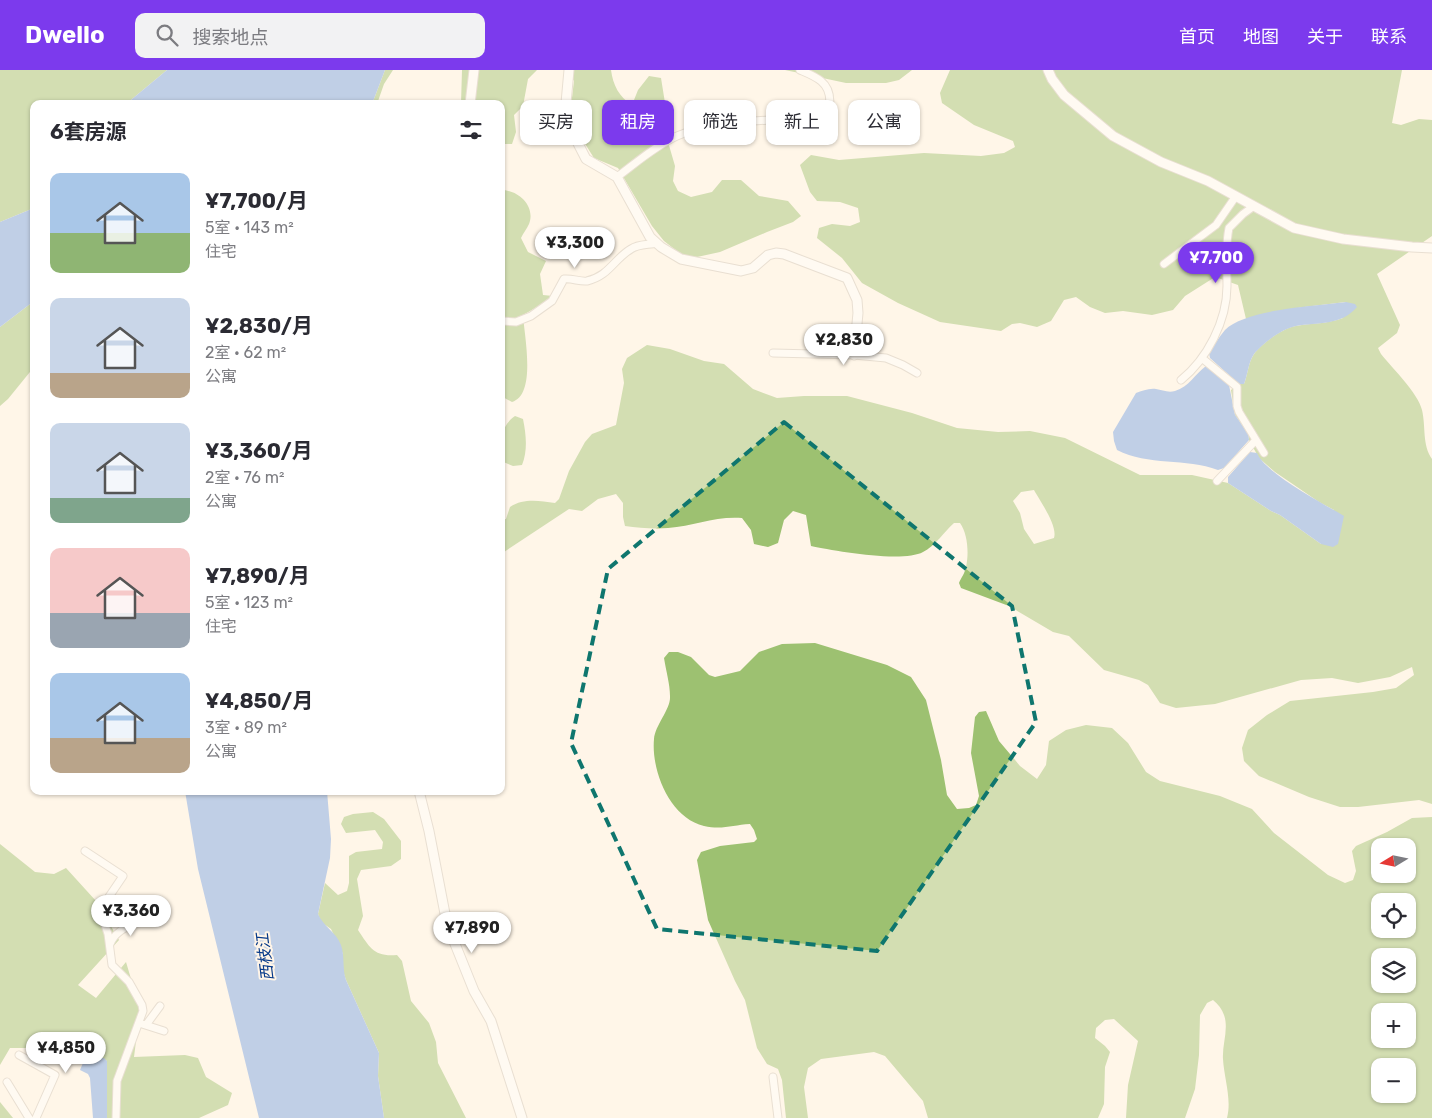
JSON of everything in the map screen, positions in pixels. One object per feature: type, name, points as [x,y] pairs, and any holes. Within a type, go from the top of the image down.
[{"type":"street","points":[[470,100],[474,70]]},
{"type":"street","points":[[570,70],[565,114],[566,122],[586,159],[616,177],[624,187],[650,237],[681,259],[741,272],[753,268],[768,255],[776,253],[784,254],[847,278],[857,300],[858,313],[854,355]]},
{"type":"street","points":[[616,177],[667,142],[698,129],[770,120],[803,125],[819,121],[827,114],[830,108],[828,89],[821,81],[800,70]]},
{"type":"street","points":[[1048,70],[1064,95],[1113,136],[1161,162],[1208,181],[1294,228],[1343,239],[1432,248]]},
{"type":"street","points":[[1164,264],[1216,225],[1236,196]]},
{"type":"street","points":[[1180,380],[1203,359],[1221,320],[1226,301],[1229,228],[1254,206]]},
{"type":"street","points":[[505,321],[516,322],[530,316],[552,301],[564,280],[586,281],[609,271],[629,250],[636,246],[647,246],[657,243]]},
{"type":"street","points":[[773,353],[854,355],[886,358],[917,374]]},
{"type":"street","points":[[1203,359],[1236,388],[1239,412],[1264,453]]},
{"type":"street","points":[[1217,481],[1256,440]]},
{"type":"street","points":[[420,795],[447,924],[474,991],[492,1021],[522,1118]]},
{"type":"street","points":[[85,851],[123,876],[100,910],[110,944],[112,965],[129,982],[142,1005],[142,1024]]},
{"type":"street","points":[[110,944],[112,938],[117,933],[140,920]]},
{"type":"street","points":[[116,1118],[117,1081],[121,1066],[142,1024],[160,1006]]},
{"type":"street","points":[[142,1024],[164,1031]]},
{"type":"street","points":[[19,1055],[55,1075],[36,1118]]},
{"type":"street","points":[[773,1077],[778,1118]]},
{"type":"street","points":[[7,1082],[29,1118]]},
{"type":"highlighted area","points":[[784,422],[1012,606],[1036,722],[877,951],[657,929],[571,743],[608,569]]},
{"type":"green space","points":[[0,70],[167,70],[131,100],[30,100],[30,210],[0,222]]},
{"type":"green space","points":[[385,70],[393,70],[384,84],[378,100],[374,100]]},
{"type":"green space","points":[[462,70],[537,70],[528,79],[524,100],[520,100],[520,109],[514,115],[516,132],[512,144],[505,144],[505,100],[461,100]]},
{"type":"green space","points":[[567,70],[611,70],[617,90],[626,100],[602,100],[602,145],[669,145],[675,166],[673,181],[678,191],[691,197],[712,192],[722,180],[741,180],[759,196],[788,201],[801,216],[793,222],[720,252],[697,257],[682,255],[664,241],[652,226],[618,168],[594,158],[586,145],[592,145],[592,100],[572,100],[574,81]]},
{"type":"green space","points":[[785,70],[912,70],[899,80],[886,83],[846,83]]},
{"type":"green space","points":[[950,70],[1402,70],[1392,123],[1401,125],[1419,119],[1432,120],[1432,236],[1377,274],[1400,325],[1397,333],[1378,348],[1420,403],[1427,448],[1432,459],[1432,804],[1419,800],[1358,807],[1340,807],[1309,797],[1259,776],[1244,761],[1242,748],[1248,730],[1267,715],[1290,701],[1396,688],[1414,675],[1412,667],[1390,677],[1358,683],[1332,678],[1301,680],[1215,704],[1176,708],[1160,703],[1148,685],[1139,680],[1104,670],[1069,636],[1053,632],[1009,606],[961,588],[959,583],[967,562],[968,550],[965,533],[960,523],[954,523],[935,543],[923,552],[913,555],[885,556],[851,553],[811,546],[806,515],[793,511],[784,520],[778,543],[768,547],[754,544],[751,530],[742,518],[723,518],[668,528],[625,526],[623,503],[616,494],[598,499],[582,511],[569,509],[505,551],[505,519],[510,507],[526,501],[555,503],[559,499],[569,471],[585,442],[592,434],[616,425],[624,383],[622,369],[627,358],[647,345],[670,349],[704,361],[724,364],[753,389],[777,398],[847,396],[912,413],[957,428],[998,432],[1030,431],[1065,438],[1140,475],[1192,475],[1228,483],[1280,515],[1321,544],[1334,510],[1275,472],[1259,458],[1249,440],[1248,433],[1235,415],[1231,390],[1239,384],[1244,384],[1252,357],[1267,341],[1291,327],[1343,318],[1346,302],[1283,310],[1246,319],[1238,285],[1215,277],[1185,296],[1173,310],[1152,315],[1123,311],[1105,313],[1090,307],[1076,297],[1064,300],[1051,321],[1037,327],[1020,323],[1012,324],[1001,331],[940,322],[898,303],[862,283],[842,258],[817,238],[819,228],[832,224],[850,226],[860,222],[858,208],[840,202],[817,201],[810,192],[800,165],[811,155],[839,160],[924,153],[981,156],[1004,153],[1015,147],[1013,141],[974,125],[942,103],[940,93]],"holes":[[[1034,490],[1051,520],[1055,533],[1054,538],[1034,544],[1024,529],[1020,513],[1013,501],[1021,492]]]},
{"type":"green space","points":[[649,76],[661,78],[665,100],[634,100],[638,90]]},
{"type":"green space","points":[[505,191],[519,196],[528,205],[531,217],[521,238],[528,252],[546,261],[540,274],[543,295],[553,296],[523,315],[527,349],[527,376],[520,397],[512,402],[505,398]]},
{"type":"green space","points":[[30,304],[30,372],[0,406],[0,327]]},
{"type":"green space","points":[[515,416],[523,419],[526,448],[522,465],[513,466],[505,463],[505,428]]},
{"type":"green space","points":[[815,643],[887,665],[911,677],[926,700],[941,760],[947,795],[957,809],[976,805],[979,796],[971,753],[975,717],[979,712],[986,711],[999,741],[1020,766],[1037,779],[1046,765],[1049,741],[1066,730],[1086,725],[1112,728],[1128,743],[1146,772],[1160,781],[1220,796],[1252,809],[1274,833],[1328,875],[1345,883],[1353,880],[1356,871],[1352,851],[1356,846],[1371,839],[1371,883],[1416,883],[1416,838],[1374,838],[1412,818],[1432,817],[1432,1118],[1227,1118],[1228,1096],[1223,1059],[1226,1031],[1225,1020],[1221,1009],[1213,1000],[1207,1003],[1200,1015],[1199,1055],[1195,1089],[1185,1118],[1126,1118],[1128,1085],[1138,1041],[1114,1019],[1105,1020],[1096,1028],[1095,1038],[1110,1052],[1105,1067],[1104,1104],[1098,1118],[928,1118],[923,1101],[885,1056],[874,1052],[821,1059],[808,1068],[804,1087],[808,1118],[786,1118],[782,1080],[778,1069],[767,1064],[757,1048],[745,1000],[708,920],[697,860],[701,852],[720,846],[754,842],[757,839],[754,830],[750,824],[722,827],[704,826],[681,814],[665,791],[656,765],[654,752],[655,734],[670,701],[664,658],[669,652],[678,652],[691,657],[709,675],[715,677],[740,671],[759,652],[782,644]]},
{"type":"green space","points":[[373,812],[384,819],[401,841],[401,859],[391,866],[361,870],[357,879],[363,916],[358,930],[373,950],[378,953],[397,955],[402,961],[411,1001],[429,1023],[436,1042],[438,1063],[466,1118],[384,1118],[378,1076],[379,1053],[346,980],[343,971],[343,954],[331,929],[321,922],[318,914],[325,883],[338,895],[347,891],[349,883],[349,856],[356,852],[382,849],[383,842],[375,830],[346,833],[341,824],[344,817]]},
{"type":"green space","points":[[0,844],[35,872],[54,874],[66,868],[96,901],[119,940],[78,985],[96,998],[126,962],[140,1009],[134,1057],[185,1055],[198,1058],[206,1077],[232,1093],[228,1105],[199,1118],[107,1118],[107,1061],[97,1056],[91,1056],[87,1048],[80,1042],[64,1048],[10,1048],[0,1065]]},
{"type":"green space","points":[[0,1102],[13,1118],[0,1118]]},
{"type":"water","points":[[167,70],[385,70],[374,100],[131,100]]},
{"type":"water","points":[[30,210],[30,304],[0,327],[0,222]]},
{"type":"water","points":[[1346,302],[1355,304],[1357,307],[1344,317],[1329,322],[1291,327],[1267,341],[1252,357],[1244,384],[1239,384],[1210,358],[1209,353],[1225,330],[1248,317],[1300,307]]},
{"type":"water","points":[[1206,366],[1229,385],[1235,415],[1248,433],[1249,440],[1224,468],[1218,470],[1206,466],[1141,458],[1117,450],[1113,432],[1136,393],[1151,389],[1167,392],[1175,391],[1188,383]]},
{"type":"water","points":[[1250,452],[1257,453],[1271,470],[1283,479],[1344,516],[1338,544],[1333,547],[1321,544],[1280,515],[1228,483],[1228,477]]},
{"type":"water","name":"西枝江","points":[[186,795],[327,795],[331,839],[330,858],[318,914],[341,945],[346,980],[379,1053],[378,1076],[384,1118],[259,1118],[198,869]]},
{"type":"water","points":[[91,1056],[104,1058],[107,1061],[107,1118],[93,1118],[90,1078],[88,1074],[80,1070],[83,1063]]}]
